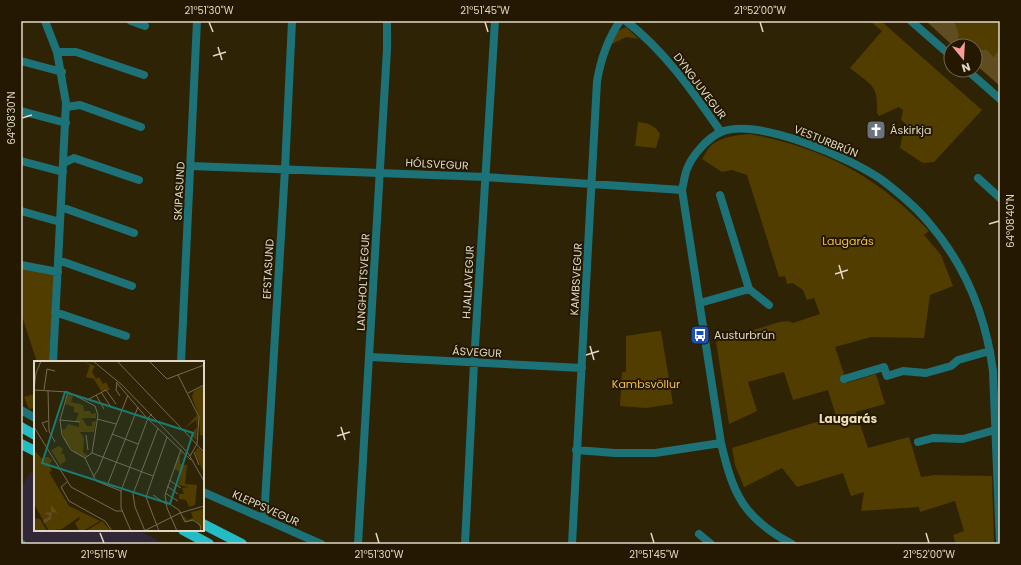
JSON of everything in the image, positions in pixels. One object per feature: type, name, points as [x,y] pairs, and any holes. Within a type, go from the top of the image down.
[{"type":"main road","points":[[21,427],[34,434]]},
{"type":"main road","points":[[21,444],[34,450]]},
{"type":"main road","points":[[204,525],[242,544]]},
{"type":"main road","points":[[185,531],[209,544]]},
{"type":"street","points":[[45,21],[57,52],[62,72],[66,108],[53,361]]},
{"type":"street","points":[[131,21],[145,26]]},
{"type":"street","name":"SKIPASUND","points":[[181,361],[197,21]]},
{"type":"street","name":"EFSTASUND","points":[[264,519],[285,168],[292,21]]},
{"type":"street","name":"LANGHOLTSVEGUR","points":[[358,544],[370,357],[387,49],[387,21]]},
{"type":"street","name":"HJALLAVEGUR","points":[[465,544],[474,363],[495,21]]},
{"type":"street","name":"KAMBSVEGUR","points":[[572,544],[597,81],[600,62],[611,36],[620,21]]},
{"type":"street","name":"DYNGJUVEGUR","points":[[626,21],[648,40],[683,79],[721,132]]},
{"type":"street","points":[[911,21],[943,49]]},
{"type":"street","points":[[57,52],[76,52],[144,75]]},
{"type":"street","points":[[21,61],[62,72]]},
{"type":"street","points":[[976,78],[1000,99]]},
{"type":"street","points":[[66,108],[80,105],[141,126]]},
{"type":"street","points":[[21,111],[66,123]]},
{"type":"street","name":"VESTURBRÚN","points":[[721,132],[750,128],[788,138],[844,159],[882,180],[897,192],[929,223],[958,267],[976,300],[990,351],[1000,544]]},
{"type":"street","points":[[721,132],[711,139],[693,157],[686,170],[682,190],[722,443],[729,478],[749,513],[775,535],[792,544]]},
{"type":"street","points":[[64,163],[74,158],[139,180]]},
{"type":"street","points":[[21,161],[63,172]]},
{"type":"street","name":"HÓLSVEGUR","points":[[191,166],[285,168],[485,177],[682,190]]},
{"type":"street","points":[[978,178],[1000,198]]},
{"type":"street","points":[[720,195],[749,289],[769,305]]},
{"type":"street","points":[[61,207],[134,233]]},
{"type":"street","points":[[21,211],[60,222]]},
{"type":"street","points":[[58,260],[132,286]]},
{"type":"street","points":[[21,265],[58,272]]},
{"type":"street","points":[[700,303],[749,289]]},
{"type":"street","points":[[56,312],[126,336]]},
{"type":"street","points":[[844,379],[884,367],[887,376],[903,371],[926,373],[951,366],[958,360],[990,351]]},
{"type":"street","name":"ÁSVEGUR","points":[[370,357],[582,368]]},
{"type":"street","points":[[21,410],[34,417]]},
{"type":"street","points":[[918,442],[933,438],[963,439],[995,430]]},
{"type":"street","points":[[576,450],[615,453],[654,453],[722,443]]},
{"type":"street","name":"KLEPPSVEGUR","points":[[204,492],[321,544]]},
{"type":"street","points":[[699,534],[711,544]]},
{"type":"shaded area","points":[[926,21],[954,21],[959,38],[944,38]]},
{"type":"shaded area","points":[[1000,47],[999,85],[983,71],[983,50],[986,49],[994,57]]},
{"type":"shaded area","points":[[30,472],[34,474],[34,531],[140,531],[165,544],[31,544],[21,539],[21,489]]},
{"type":"green space","points":[[870,21],[881,21],[943,76],[943,78],[946,78],[982,110],[934,162],[923,163],[900,148],[905,123],[901,120],[903,110],[899,107],[879,116],[877,113],[875,91],[872,86],[850,68],[882,31]]},
{"type":"green space","points":[[954,21],[1000,21],[1000,47],[994,57],[986,49],[983,50],[983,38],[957,38],[958,31]]},
{"type":"green space","points":[[626,27],[639,39],[626,37],[610,45],[618,31]]},
{"type":"green space","points":[[638,122],[645,123],[656,128],[660,134],[656,148],[635,146]]},
{"type":"green space","points":[[750,134],[802,147],[848,167],[890,195],[929,231],[924,235],[941,255],[953,286],[930,295],[924,338],[871,337],[835,347],[847,383],[876,374],[885,404],[856,412],[868,448],[909,437],[921,477],[935,475],[992,476],[994,544],[956,544],[953,535],[964,531],[955,501],[920,512],[919,507],[861,511],[864,492],[851,496],[843,473],[797,487],[782,468],[744,487],[735,465],[732,448],[836,416],[828,390],[793,400],[784,372],[748,382],[757,411],[729,424],[716,342],[779,322],[788,321],[793,323],[820,314],[814,298],[807,300],[803,290],[793,283],[787,284],[785,276],[779,277],[747,175],[732,170],[722,172],[702,159],[708,149],[717,141],[734,136]]},
{"type":"green space","points":[[21,268],[54,273],[49,361],[37,361],[21,313]]},
{"type":"green space","name":"Kambsvöllur","points":[[661,331],[673,404],[646,408],[620,406],[622,372],[626,372],[626,336]]},
{"type":"green space","points":[[34,394],[34,408],[29,409],[24,397]]},
{"type":"place","name":"Áskirkja","points":[[876,130]]},
{"type":"place","name":"Austurbrún","points":[[700,335]]},
{"type":"district","name":"Laugarás","points":[[848,419]]}]
